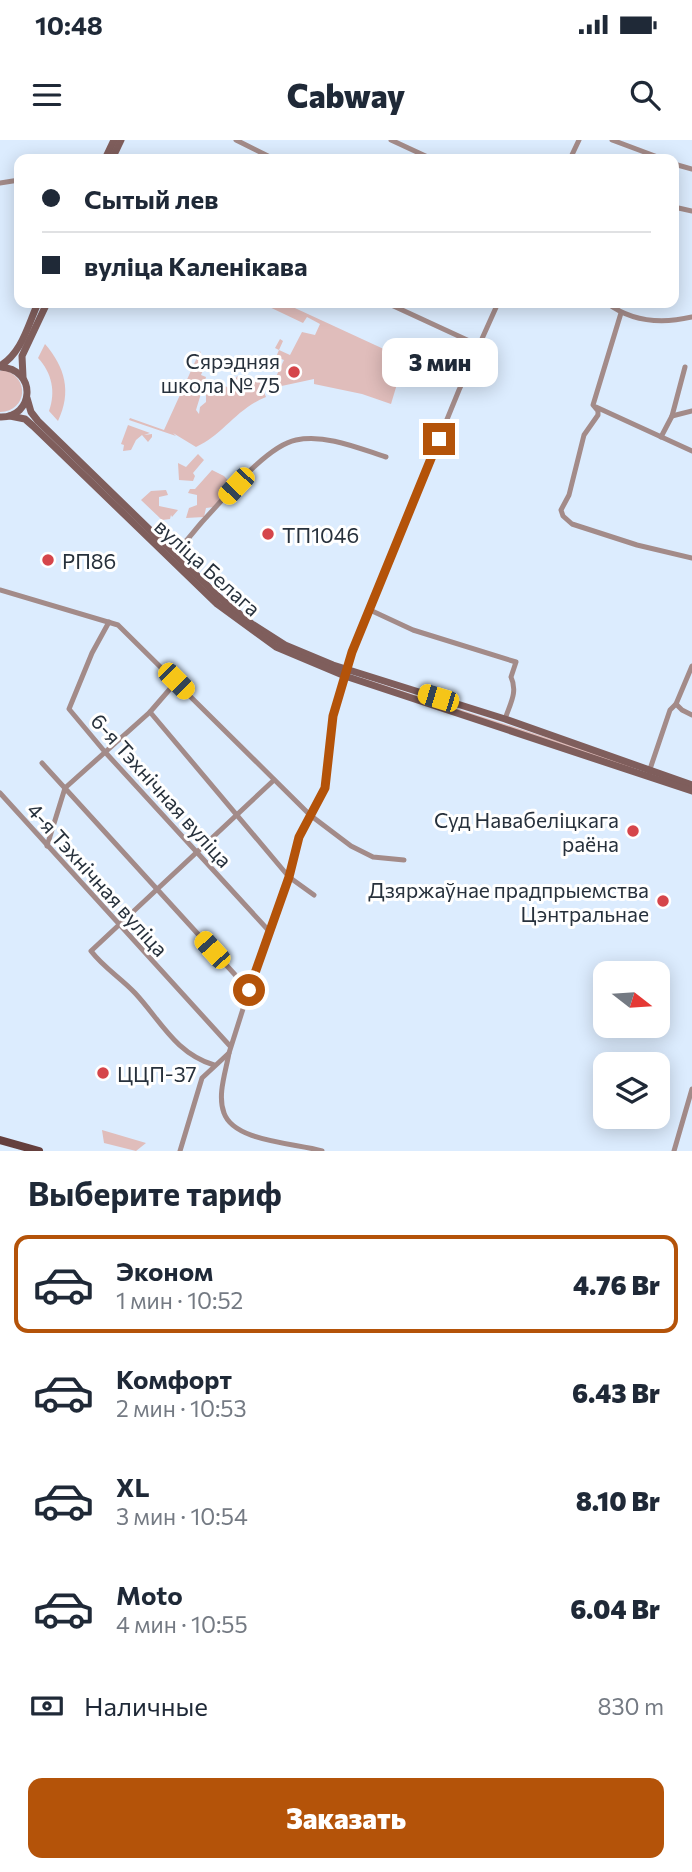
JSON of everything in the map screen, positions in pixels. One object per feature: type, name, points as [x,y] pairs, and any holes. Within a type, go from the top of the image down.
[{"type":"main road","points":[[0,1140],[39,1151]]},
{"type":"street","points":[[236,140],[264,154]]},
{"type":"street","points":[[391,140],[421,154]]},
{"type":"street","points":[[612,140],[650,154]]},
{"type":"street","points":[[0,367],[11,359],[18,349],[36,308]]},
{"type":"street","name":"вуліца Белага","points":[[45,308],[22,356],[23,378],[31,412],[173,554],[252,624],[285,645],[346,673],[505,719],[649,772],[692,791]]},
{"type":"street","points":[[398,308],[478,345]]},
{"type":"street","points":[[322,1151],[247,1135],[229,1122],[223,1112],[222,1091],[230,1050],[289,877],[294,852],[325,788],[333,716],[346,673],[478,345],[496,308]]},
{"type":"street","points":[[614,308],[621,313],[652,321],[692,317]]},
{"type":"street","points":[[593,405],[621,313]]},
{"type":"street","points":[[0,367],[13,369],[23,378]]},
{"type":"street","points":[[661,438],[672,416],[685,368]]},
{"type":"street","points":[[3,418],[22,408],[27,398]]},
{"type":"street","points":[[593,405],[692,451]]},
{"type":"street","points":[[593,405],[598,415],[584,435],[569,495],[561,510],[563,516],[572,524],[637,545],[692,558]]},
{"type":"street","points":[[672,416],[692,411]]},
{"type":"street","name":"вуліца Белага","points":[[3,418],[25,419],[217,604],[284,651],[692,785]]},
{"type":"street","points":[[173,554],[236,486],[279,447],[295,440],[314,439],[337,442],[386,457]]},
{"type":"street","points":[[0,590],[118,625],[310,815],[351,846],[373,857],[404,860]]},
{"type":"street","points":[[370,610],[413,630],[516,662],[511,677],[515,689],[505,719]]},
{"type":"street","name":"6-я Тэхнічная вуліца","points":[[110,622],[92,653],[69,709],[104,752],[269,931]]},
{"type":"street","points":[[649,772],[670,710],[676,704],[692,666]]},
{"type":"street","points":[[47,846],[65,788],[149,712],[176,681]]},
{"type":"street","points":[[676,704],[692,715]]},
{"type":"street","points":[[149,712],[289,877],[314,895]]},
{"type":"street","points":[[42,763],[249,990]]},
{"type":"street","points":[[214,1065],[197,1060],[178,1046],[134,993],[108,971],[91,951],[274,780]]},
{"type":"street","name":"4-я Тэхнічная вуліца","points":[[0,793],[230,1050]]},
{"type":"street","points":[[180,1151],[202,1078],[230,1050]]},
{"type":"street","points":[[674,1151],[692,1089]]},
{"type":"shaded area","points":[[272,308],[295,308],[401,357],[403,364],[391,404],[362,394],[314,384],[314,379],[263,390],[266,397],[246,408],[214,436],[196,447],[173,433],[176,436],[129,420],[130,418],[164,430],[200,351],[205,365],[201,375],[206,377],[196,410],[199,414],[200,407],[206,402],[206,388],[213,380],[231,389],[237,376],[271,387],[284,360],[276,357],[279,350],[290,355],[302,332],[315,335],[320,324],[307,317],[303,323]]},
{"type":"shaded area","points":[[280,339],[283,341],[279,350],[275,348]]},
{"type":"shaded area","points":[[45,344],[62,371],[64,380],[65,400],[58,421],[49,411],[51,383],[47,370],[38,358]]},
{"type":"shaded area","points":[[3,370],[18,379],[22,393],[16,406],[0,412],[0,371]]},
{"type":"shaded area","points":[[128,425],[150,433],[144,435],[152,434],[152,437],[148,442],[142,435],[131,450],[123,451],[124,445],[121,444]]},
{"type":"shaded area","points":[[198,454],[204,460],[193,473],[193,481],[179,480],[178,463],[186,467]]},
{"type":"shaded area","points":[[212,470],[224,476],[233,486],[214,507],[206,508],[204,517],[186,518],[189,508],[197,505],[197,495],[188,493],[190,489],[195,489]]},
{"type":"shaded area","points":[[166,490],[168,495],[159,497],[159,506],[178,510],[170,519],[162,520],[141,500],[151,491]]},
{"type":"shaded area","points":[[362,678],[635,766],[634,769]]},
{"type":"shaded area","points":[[102,1130],[146,1143],[136,1151],[104,1143]]},
{"type":"place","name":"Сярэдняя школа № 75","points":[[294,372]]},
{"type":"place","name":"ТП1046","points":[[268,534]]},
{"type":"place","name":"РП86","points":[[48,560]]},
{"type":"place","name":"Суд Навабеліцкага раёна","points":[[633,831]]},
{"type":"place","name":"Дзяржаўнае прадпрыемства Цэнтральнае","points":[[663,901]]},
{"type":"place","name":"ЦЦП-37","points":[[103,1073]]},
{"type":"route","points":[[249,990],[289,877],[299,837],[325,788],[333,716],[352,652],[439,439]]}]
